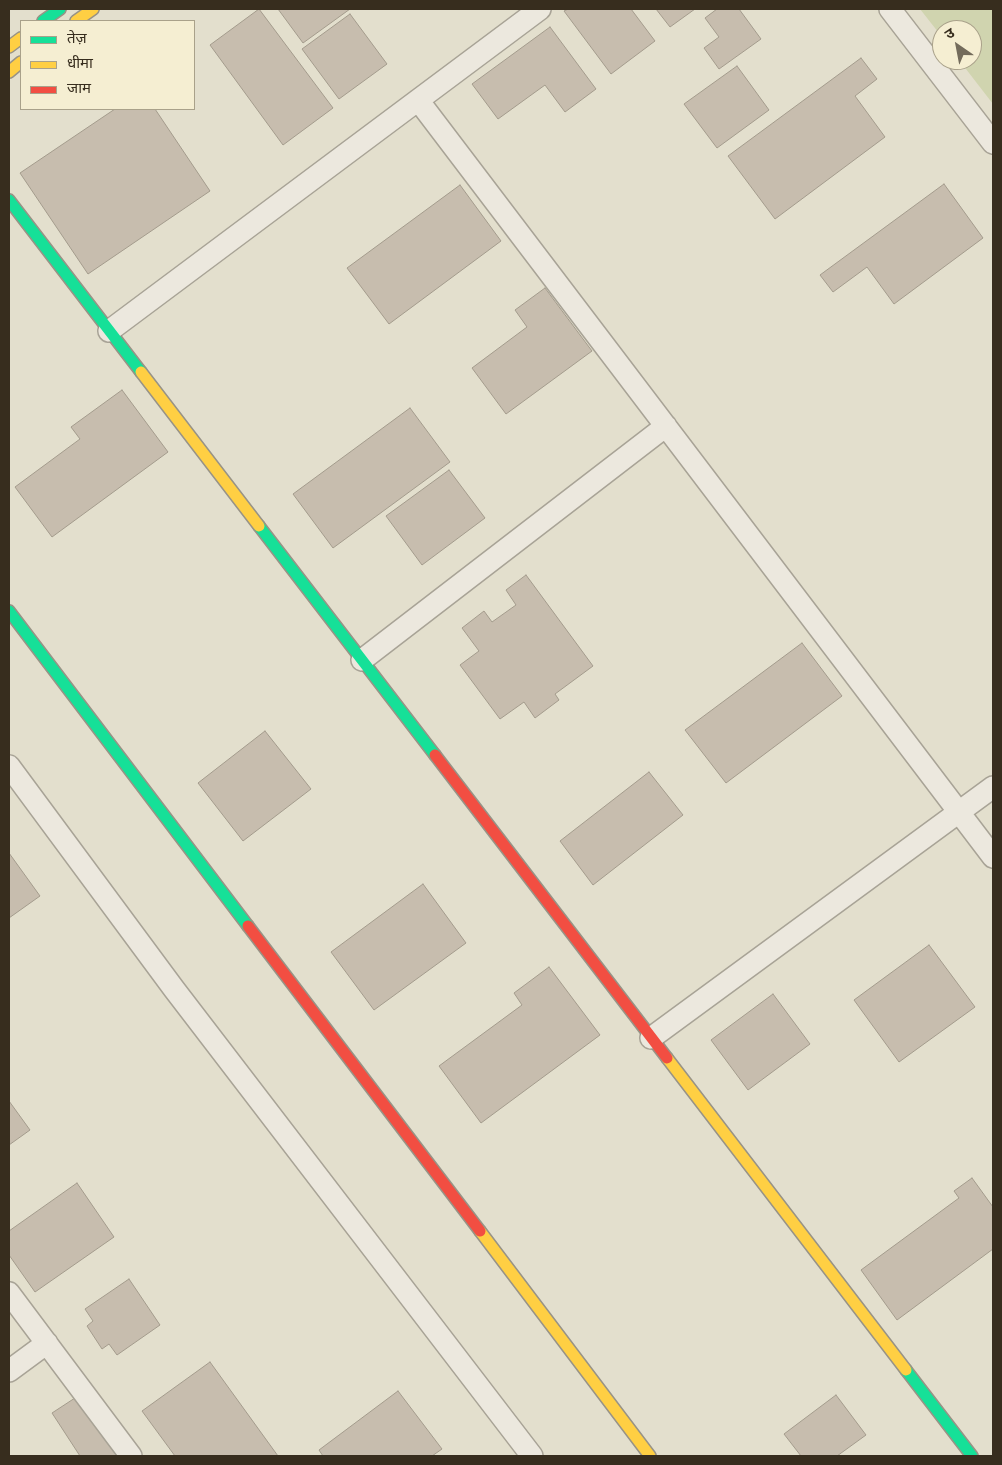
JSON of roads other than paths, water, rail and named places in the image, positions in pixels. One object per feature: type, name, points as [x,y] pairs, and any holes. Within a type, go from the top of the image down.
[{"type":"street","points":[[44,20],[60,9]]},
{"type":"street","points":[[77,20],[92,9]]},
{"type":"street","points":[[109,331],[540,9]]},
{"type":"street","points":[[890,9],[993,143]]},
{"type":"street","points":[[9,47],[20,39]]},
{"type":"street","points":[[9,72],[20,63]]},
{"type":"street","points":[[418,100],[993,857]]},
{"type":"street","points":[[9,200],[972,1456]]},
{"type":"street","points":[[362,660],[666,426]]},
{"type":"street","points":[[9,611],[650,1456]]},
{"type":"street","points":[[9,766],[174,989],[532,1456]]},
{"type":"street","points":[[651,1038],[993,787]]},
{"type":"street","points":[[9,1293],[131,1456]]},
{"type":"street","points":[[9,1371],[47,1343]]}]
